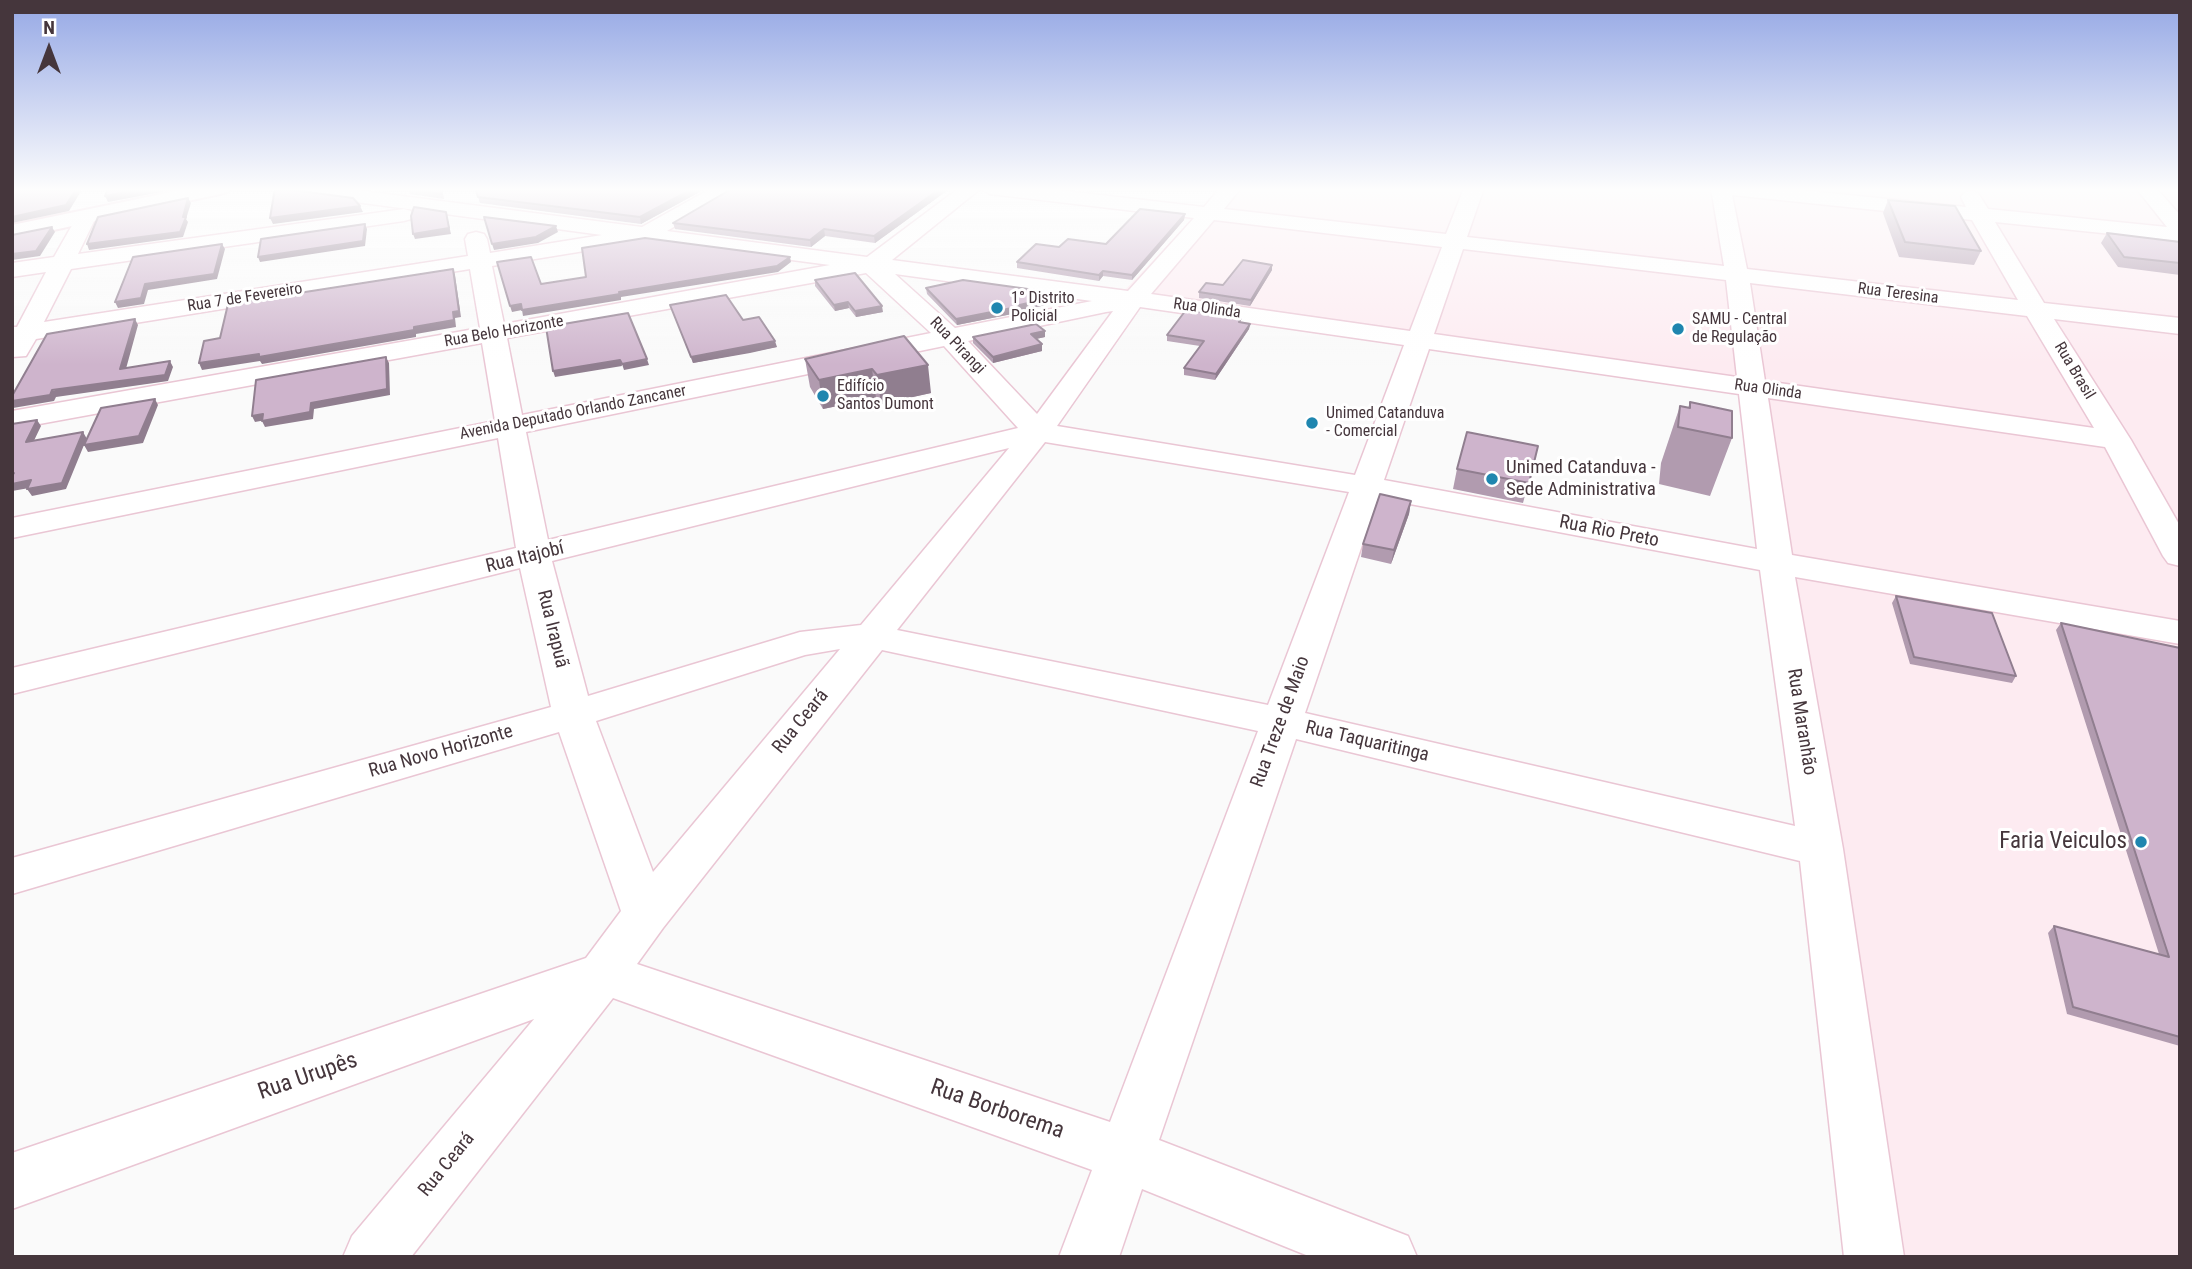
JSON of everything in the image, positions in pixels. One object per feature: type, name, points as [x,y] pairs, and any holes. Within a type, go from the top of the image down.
[{"type":"street","points":[[12,359],[19,334],[71,247]]},
{"type":"street","points":[[12,270],[170,247]]},
{"type":"street","name":"Rua Irapuã","points":[[479,247],[534,556],[573,714],[646,914]]},
{"type":"street","name":"Rua 7 de Fevereiro","points":[[19,334],[568,247]]},
{"type":"street","name":"Rua Olinda","points":[[736,247],[871,265],[1128,307],[1420,339],[2116,440]]},
{"type":"street","name":"Rua Belo Horizonte","points":[[12,420],[871,265],[894,247]]},
{"type":"street","name":"Rua Ceará","points":[[373,1257],[603,973],[646,914],[1038,432],[1128,307],[1179,247]]},
{"type":"street","name":"Rua Treze de Maio","points":[[1089,1257],[1420,339],[1451,247]]},
{"type":"street","name":"Rua Teresina","points":[[1488,247],[2180,327]]},
{"type":"street","name":"Rua Maranhão","points":[[1732,247],[1776,563],[1821,849],[1874,1257]]},
{"type":"street","name":"Rua Brasil","points":[[2000,247],[2116,440],[2180,556]]},
{"type":"street","name":"Rua Pirangi","points":[[871,265],[950,337],[1038,432]]},
{"type":"street","name":"Avenida Deputado Orlando Zancaner","points":[[12,528],[1078,310],[1128,307]]},
{"type":"street","name":"Rua Rio Preto","points":[[1038,432],[1366,486],[1776,563],[2180,633]]},
{"type":"street","name":"Rua Itajobí","points":[[12,681],[1038,432]]},
{"type":"street","name":"Rua Novo Horizonte","points":[[12,876],[573,714],[800,644],[871,636]]},
{"type":"street","name":"Rua Taquaritinga","points":[[871,636],[1282,722],[1821,849]]},
{"type":"street","name":"Rua Borborema","points":[[603,973],[1126,1155],[1387,1257]]},
{"type":"street","name":"Rua Urupês","points":[[12,1181],[603,973]]},
{"type":"shaded area","points":[[1166,247],[2180,247],[2180,1257],[1851,1257],[1744,388],[1119,296]]},
{"type":"building","points":[[12,247],[39,247],[36,251],[12,254]]},
{"type":"building","points":[[200,247],[221,247],[214,274],[145,284],[141,298],[115,302],[133,257]]},
{"type":"building","points":[[260,247],[322,247],[258,257]]},
{"type":"building","points":[[715,247],[790,257],[777,266],[619,292],[620,294],[522,310],[521,304],[510,306],[497,262],[531,257],[541,284],[586,277],[582,248]]},
{"type":"building","points":[[1033,247],[1156,247],[1132,275],[1103,271],[1099,275],[1017,262]]},
{"type":"building","points":[[1949,247],[1979,247],[1981,251]]},
{"type":"building","points":[[2117,247],[2180,247],[2180,263],[2124,257]]},
{"type":"building","points":[[1243,260],[1272,265],[1251,300],[1199,292],[1206,283],[1223,285]]},
{"type":"building","points":[[453,269],[459,311],[453,312],[454,320],[414,327],[414,330],[259,357],[259,354],[199,363],[204,341],[220,338],[228,304]]},
{"type":"building","points":[[855,273],[882,306],[855,311],[848,302],[834,305],[815,280]]},
{"type":"building","points":[[963,280],[1035,290],[1046,299],[956,319],[926,288]]},
{"type":"building","points":[[726,295],[743,320],[759,317],[775,341],[691,357],[670,305]]},
{"type":"building","points":[[1186,310],[1241,318],[1239,322],[1250,324],[1216,374],[1184,368],[1204,341],[1167,335]]},
{"type":"building","points":[[628,313],[647,359],[622,364],[620,360],[553,371],[546,327]]},
{"type":"building","points":[[135,319],[120,369],[170,361],[165,375],[52,390],[50,395],[12,401],[12,396],[47,334]]},
{"type":"building","points":[[1036,324],[1045,331],[1031,334],[1042,344],[993,357],[973,337]]},
{"type":"building","points":[[904,336],[928,365],[877,375],[872,369],[819,380],[805,359]]},
{"type":"building","points":[[386,357],[387,389],[311,403],[310,412],[262,421],[263,414],[252,416],[256,380]]},
{"type":"building","points":[[155,399],[139,436],[84,445],[101,408]]},
{"type":"building","points":[[1690,402],[1732,411],[1732,438],[1678,427],[1680,406],[1690,408]]},
{"type":"building","points":[[37,420],[26,442],[83,432],[62,483],[27,489],[31,480],[12,484],[12,424]]},
{"type":"building","points":[[1467,432],[1538,446],[1529,483],[1457,469]]},
{"type":"building","points":[[1380,494],[1411,501],[1394,550],[1363,544]]},
{"type":"building","points":[[1896,596],[1992,613],[2016,676],[1914,657]]},
{"type":"building","points":[[2061,623],[2180,648],[2180,1037],[2073,1007],[2054,926],[2169,957]]},
{"type":"place","name":"1° Distrito Policial","points":[[997,308]]},
{"type":"place","name":"SAMU - Central de Regulação","points":[[1678,329]]},
{"type":"place","name":"Edifício Santos Dumont","points":[[823,396]]},
{"type":"place","name":"Unimed Catanduva - Comercial","points":[[1312,423]]},
{"type":"place","name":"Unimed Catanduva - Sede Administrativa","points":[[1492,479]]},
{"type":"place","name":"Faria Veiculos","points":[[2141,842]]}]
